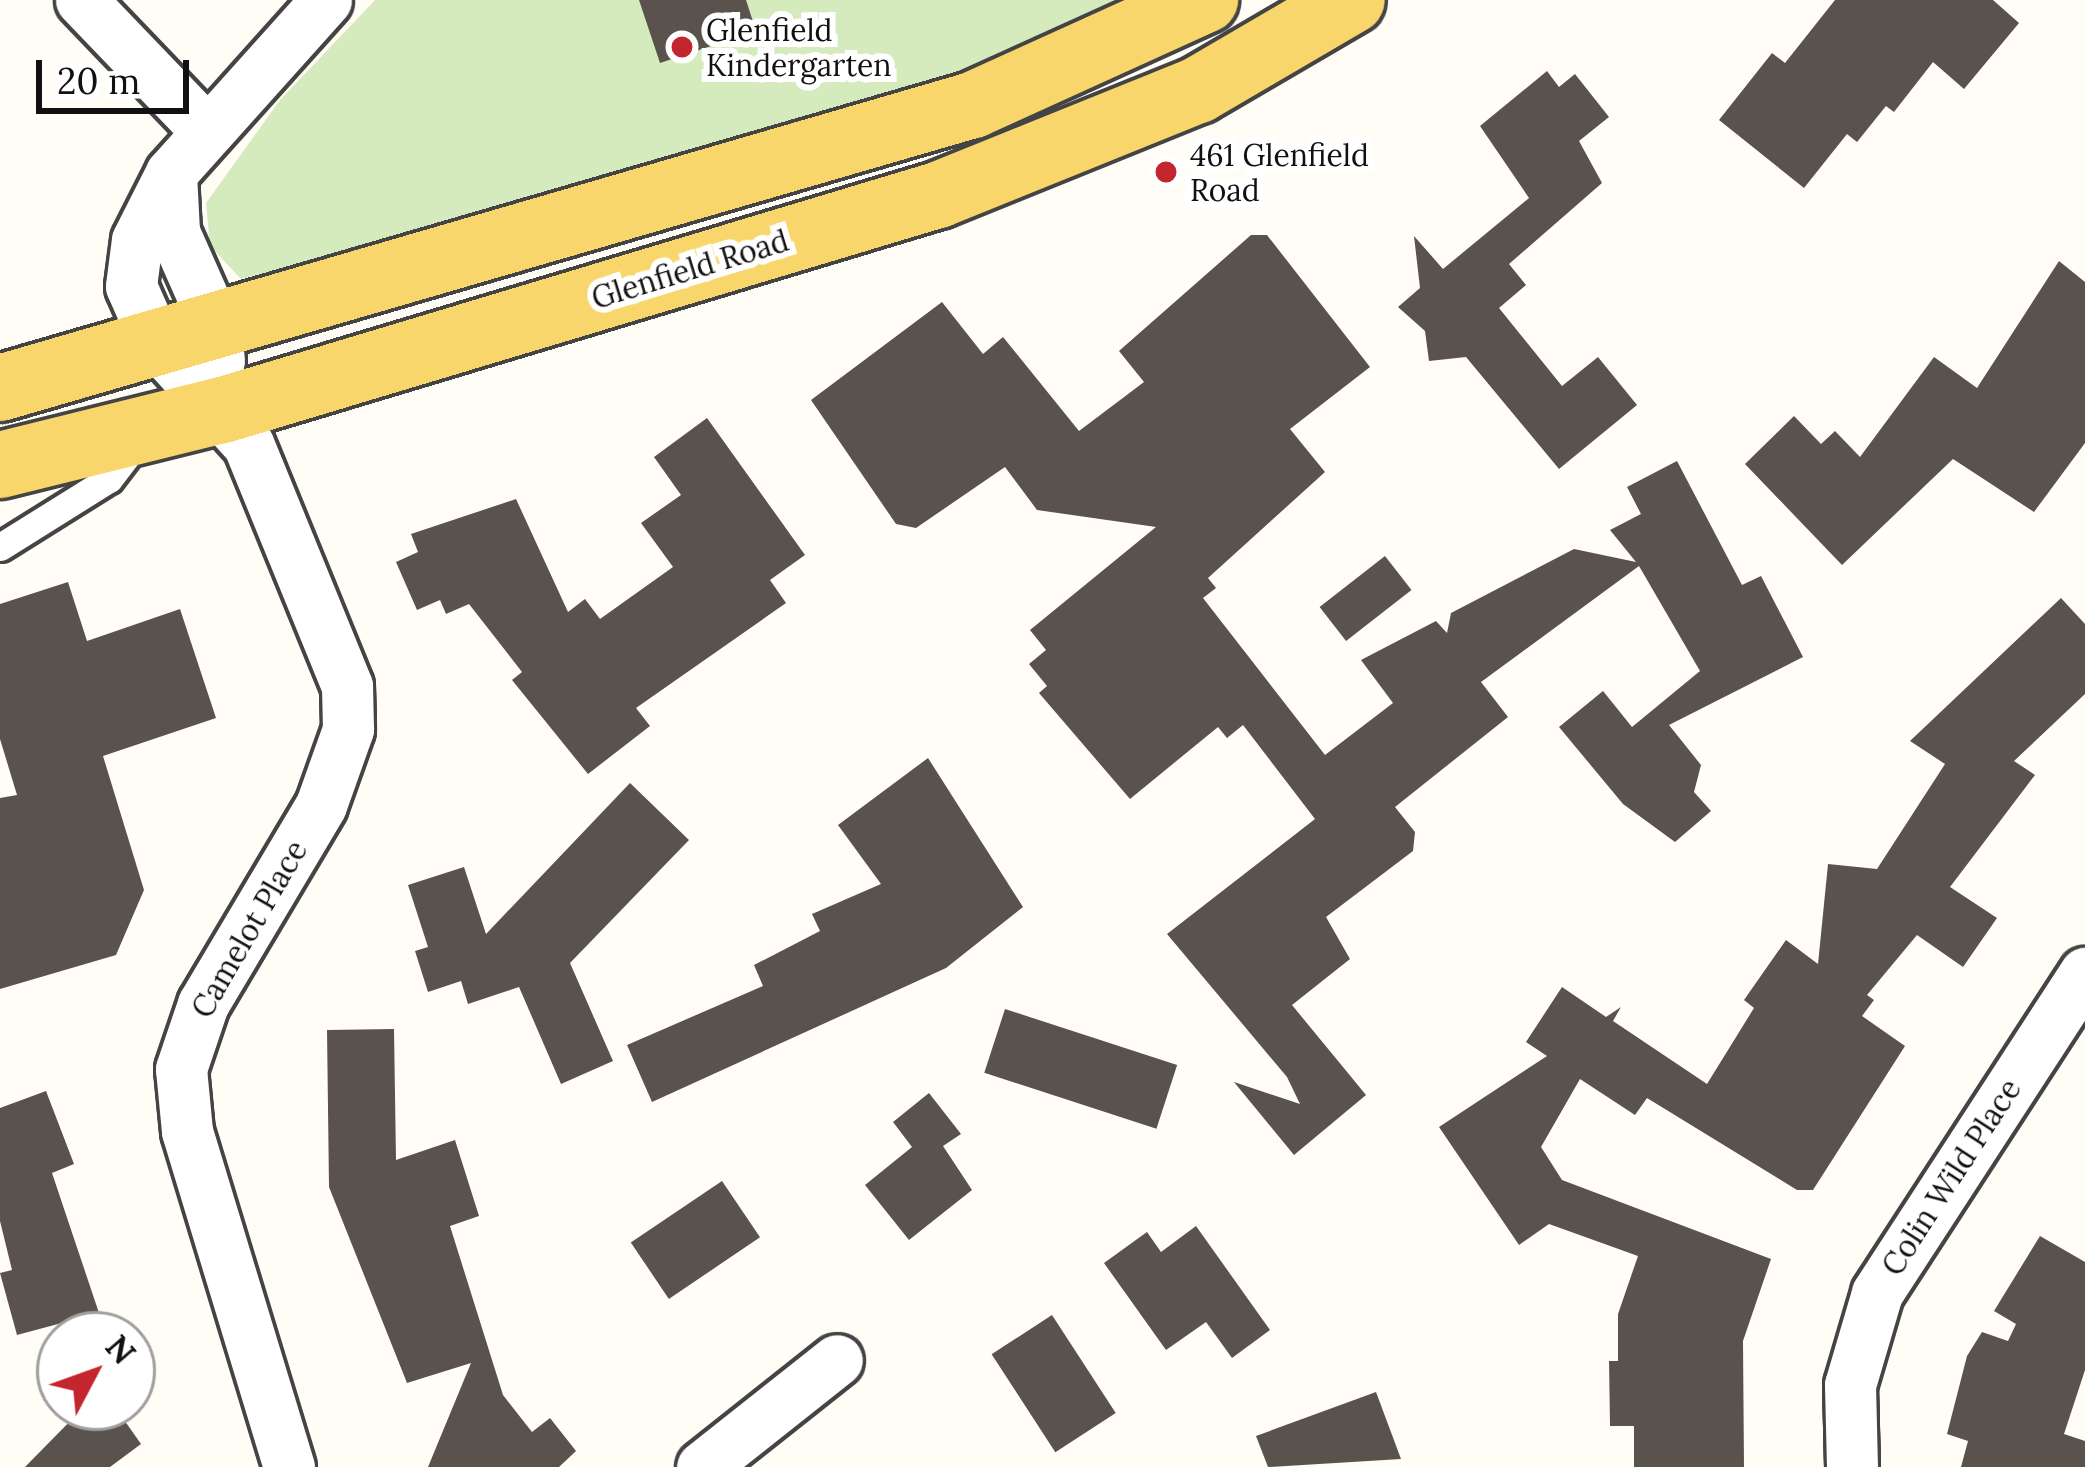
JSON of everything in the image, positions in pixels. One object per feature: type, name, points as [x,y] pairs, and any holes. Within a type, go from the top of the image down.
[{"type":"main road","points":[[0,388],[973,105],[1205,0]]},
{"type":"main road","name":"Glenfield Road","points":[[0,465],[223,410],[1004,171],[1198,90],[1352,0]]},
{"type":"street","points":[[81,0],[203,127]]},
{"type":"street","points":[[186,335],[171,173],[203,127],[326,0]]},
{"type":"street","name":"Camelot Place","points":[[186,335],[318,599],[349,707],[321,805],[203,1004],[181,1069],[188,1131],[289,1467]]},
{"type":"street","name":"Colin Wild Place","points":[[1852,1467],[1850,1385],[1877,1294],[2085,973]]},
{"type":"street","points":[[702,1467],[837,1360]]},
{"type":"lane","points":[[0,547],[109,479],[148,427]]},
{"type":"green space","points":[[375,0],[1129,0],[1004,58],[690,162],[241,279],[210,246],[206,203],[280,100]]},
{"type":"building","name":"Glenfield Kindergarten","points":[[639,0],[746,0],[756,31],[660,63]]},
{"type":"building","points":[[1835,0],[1993,0],[2019,23],[1964,89],[1933,62],[1894,112],[1886,106],[1857,142],[1847,134],[1804,188],[1719,120],[1772,53],[1785,63]]},
{"type":"building","points":[[1547,71],[1559,87],[1575,74],[1609,117],[1579,141],[1602,183],[1509,264],[1526,285],[1499,308],[1562,386],[1598,357],[1637,405],[1559,469],[1466,357],[1429,361],[1425,331],[1398,307],[1420,288],[1414,236],[1443,269],[1529,198],[1480,126]]},
{"type":"building","points":[[1251,235],[1267,235],[1370,367],[1290,429],[1325,472],[1208,578],[1216,588],[1203,598],[1325,755],[1393,703],[1361,660],[1436,621],[1447,633],[1451,613],[1574,549],[1636,562],[1610,530],[1641,514],[1627,487],[1677,461],[1742,585],[1761,576],[1803,657],[1669,725],[1701,765],[1694,792],[1711,811],[1675,842],[1623,804],[1559,727],[1603,691],[1632,727],[1700,671],[1639,566],[1481,682],[1508,717],[1395,807],[1415,832],[1413,851],[1326,917],[1350,959],[1292,1005],[1366,1095],[1294,1155],[1234,1082],[1300,1104],[1287,1077],[1167,934],[1315,819],[1243,725],[1227,738],[1218,727],[1130,799],[1039,693],[1047,686],[1029,664],[1046,650],[1030,630],[1156,527],[1037,510],[1005,467],[916,528],[896,524],[811,400],[942,302],[983,354],[1003,337],[1079,431],[1144,382],[1119,351]]},
{"type":"building","points":[[2059,261],[2085,282],[2085,443],[2034,512],[1953,459],[1842,565],[1745,464],[1794,416],[1821,444],[1835,431],[1860,457],[1934,357],[1977,388]]},
{"type":"building","points":[[707,418],[805,555],[770,580],[786,603],[636,708],[650,726],[588,774],[512,680],[522,672],[469,604],[446,614],[440,600],[417,610],[396,562],[418,552],[411,534],[516,499],[568,612],[585,599],[600,619],[673,567],[641,523],[681,495],[654,457]]},
{"type":"building","points":[[1385,556],[1411,590],[1346,641],[1320,607]]},
{"type":"building","points":[[68,582],[87,641],[180,609],[216,718],[103,756],[144,890],[116,955],[0,989],[0,798],[17,795],[0,739],[0,604]]},
{"type":"building","points":[[2061,598],[2085,624],[2085,694],[2014,761],[2035,775],[1950,887],[1997,918],[1963,967],[1917,935],[1867,995],[1874,1000],[1862,1016],[1905,1046],[1813,1190],[1797,1190],[1647,1098],[1635,1115],[1580,1079],[1541,1147],[1562,1180],[1771,1259],[1743,1341],[1744,1467],[1634,1467],[1634,1426],[1610,1426],[1609,1361],[1618,1361],[1618,1314],[1638,1256],[1549,1224],[1519,1245],[1439,1127],[1547,1056],[1526,1042],[1562,987],[1606,1017],[1621,1007],[1613,1021],[1707,1084],[1754,1008],[1744,1000],[1786,940],[1818,964],[1828,864],[1877,869],[1945,764],[1910,741]]},
{"type":"building","points":[[928,758],[1023,907],[946,968],[652,1102],[627,1045],[763,986],[754,965],[820,931],[812,914],[881,884],[838,825]]},
{"type":"building","points":[[630,783],[689,840],[570,963],[613,1061],[561,1084],[519,987],[468,1004],[461,981],[428,992],[415,951],[428,947],[408,885],[464,867],[486,934]]},
{"type":"building","points":[[1005,1009],[1177,1065],[1156,1129],[984,1073]]},
{"type":"building","points":[[394,1029],[396,1160],[455,1140],[479,1216],[450,1226],[503,1395],[532,1432],[550,1418],[576,1451],[559,1467],[428,1467],[471,1363],[407,1383],[329,1187],[327,1030]]},
{"type":"building","points":[[46,1091],[74,1164],[52,1173],[98,1311],[36,1311],[36,1330],[17,1335],[0,1273],[12,1270],[0,1221],[0,1108]]},
{"type":"building","points":[[929,1093],[961,1134],[943,1146],[972,1190],[909,1240],[865,1185],[912,1147],[893,1122]]},
{"type":"building","points":[[722,1181],[760,1237],[669,1299],[631,1243]]},
{"type":"building","points":[[1196,1226],[1270,1330],[1232,1358],[1206,1322],[1166,1350],[1104,1263],[1147,1232],[1161,1252]]},
{"type":"building","points":[[2040,1236],[2085,1262],[2085,1370],[2064,1434],[2085,1441],[2085,1467],[1961,1467],[1968,1441],[1947,1434],[1967,1356],[1982,1332],[2008,1341],[2016,1324],[1994,1311]]},
{"type":"building","points":[[1052,1315],[1116,1413],[1055,1452],[992,1354]]},
{"type":"building","points":[[1376,1392],[1401,1459],[1268,1467],[1256,1436]]},
{"type":"building","points":[[60,1431],[132,1431],[141,1444],[110,1467],[25,1467]]},
{"type":"place","name":"Glenfield Kindergarten","points":[[682,47]]},
{"type":"place","name":"461 Glenfield Road","points":[[1166,172]]}]
